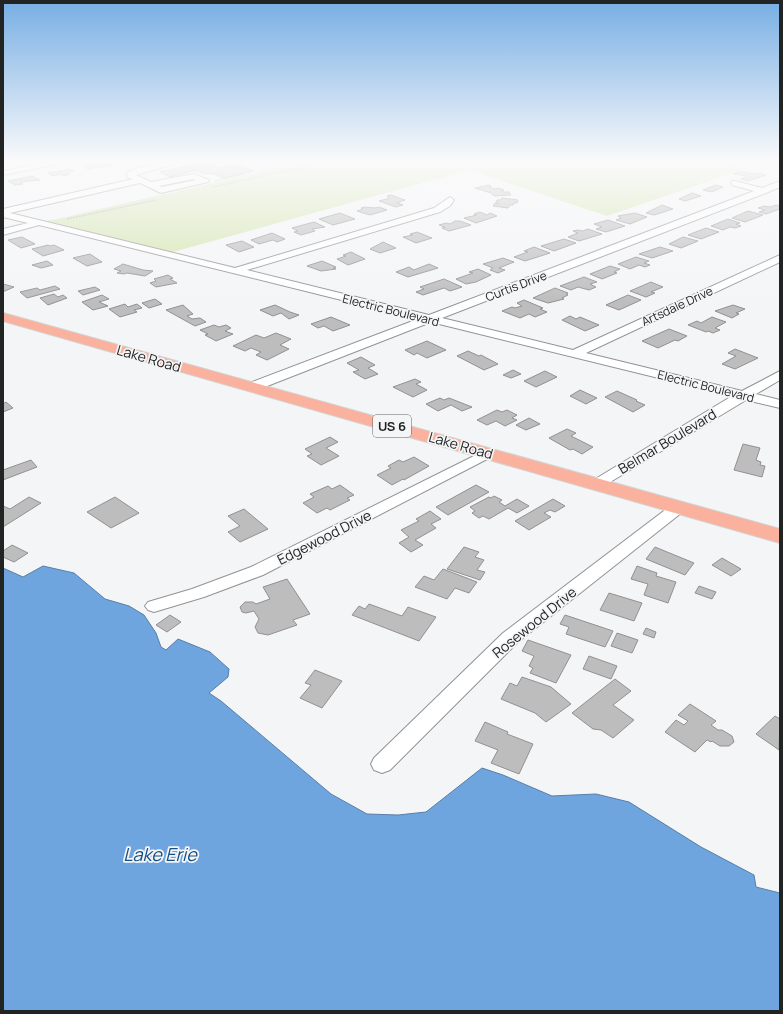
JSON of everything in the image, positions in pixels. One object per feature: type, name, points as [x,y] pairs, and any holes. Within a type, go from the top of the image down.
[{"type":"main road","name":"Lake Road","points":[[3,317],[780,536]]},
{"type":"street","points":[[3,213],[18,209]]},
{"type":"street","points":[[234,271],[438,209]]},
{"type":"street","name":"Curtis Drive","points":[[252,387],[715,209]]},
{"type":"street","name":"Electric Boulevard","points":[[3,213],[428,319],[780,404]]},
{"type":"street","points":[[3,232],[39,223]]},
{"type":"street","name":"Artsdale Drive","points":[[574,354],[780,258]]},
{"type":"street","name":"Belmar Boulevard","points":[[597,484],[780,375]]},
{"type":"street","name":"Edgewood Drive","points":[[154,606],[210,589],[257,571],[488,453]]},
{"type":"street","name":"Rosewood Drive","points":[[382,764],[510,638],[679,507]]},
{"type":"green space","points":[[99,209],[327,209],[173,252],[43,221]]},
{"type":"green space","points":[[587,209],[626,209],[607,216]]},
{"type":"water","name":"Lake Erie","points":[[43,566],[74,573],[105,599],[129,606],[144,615],[156,633],[161,647],[166,650],[178,639],[210,652],[229,669],[228,677],[209,693],[221,701],[331,794],[367,814],[398,815],[426,812],[482,768],[503,775],[552,796],[596,794],[629,802],[701,847],[754,875],[756,887],[780,893],[780,1011],[3,1011],[3,568],[23,577]]},
{"type":"building","points":[[362,209],[387,210],[370,215],[357,211]]},
{"type":"building","points":[[653,209],[672,209],[654,215],[646,213]]},
{"type":"building","points":[[763,209],[779,209],[766,214],[759,212],[765,210]]},
{"type":"building","points":[[748,211],[763,215],[745,222],[732,218]]},
{"type":"building","points":[[480,212],[487,215],[490,213],[497,216],[476,223],[464,218],[477,215],[474,214]]},
{"type":"building","points":[[340,213],[355,219],[333,225],[319,219]]},
{"type":"building","points":[[635,213],[647,217],[630,224],[616,220],[621,218],[618,216]]},
{"type":"building","points":[[728,219],[740,223],[736,224],[741,226],[735,228],[730,227],[723,230],[711,226]]},
{"type":"building","points":[[608,220],[625,226],[606,232],[596,229],[602,227],[594,224]]},
{"type":"building","points":[[455,221],[460,221],[471,225],[449,231],[442,228],[445,227],[439,225],[446,223],[450,224]]},
{"type":"building","points":[[314,222],[325,227],[312,229],[315,231],[301,235],[294,232],[298,231],[292,228]]},
{"type":"building","points":[[706,228],[719,232],[701,239],[688,235]]},
{"type":"building","points":[[588,229],[602,234],[579,241],[568,237],[578,233],[573,231],[583,231]]},
{"type":"building","points":[[417,232],[432,238],[416,243],[403,237],[413,235],[410,234]]},
{"type":"building","points":[[272,233],[285,239],[277,242],[273,240],[259,244],[251,240]]},
{"type":"building","points":[[22,237],[35,244],[21,248],[8,240]]},
{"type":"building","points":[[683,237],[698,241],[681,248],[669,244]]},
{"type":"building","points":[[564,239],[576,243],[554,251],[541,246]]},
{"type":"building","points":[[242,241],[254,247],[239,252],[226,245]]},
{"type":"building","points":[[383,242],[396,248],[380,253],[370,249]]},
{"type":"building","points":[[54,245],[64,250],[43,256],[32,249]]},
{"type":"building","points":[[534,247],[550,253],[525,261],[514,257],[528,252],[524,251]]},
{"type":"building","points":[[660,247],[673,251],[652,258],[639,254]]},
{"type":"building","points":[[351,252],[365,259],[348,265],[337,259],[346,256],[343,255]]},
{"type":"building","points":[[90,254],[102,262],[87,266],[73,258]]},
{"type":"building","points":[[636,257],[649,261],[644,263],[650,265],[645,267],[639,265],[630,269],[618,264]]},
{"type":"building","points":[[503,258],[514,262],[499,268],[505,270],[498,273],[490,270],[493,268],[483,264]]},
{"type":"building","points":[[47,261],[53,265],[41,268],[32,265]]},
{"type":"building","points":[[322,261],[336,267],[333,268],[336,269],[321,271],[307,266]]},
{"type":"building","points":[[123,264],[143,270],[153,271],[145,276],[117,273],[121,271],[114,269]]},
{"type":"building","points":[[429,264],[438,268],[408,277],[396,272],[409,267],[414,270]]},
{"type":"building","points":[[610,266],[620,269],[614,272],[617,273],[602,279],[590,274]]},
{"type":"building","points":[[478,269],[491,275],[476,282],[466,284],[456,279],[473,273],[469,272]]},
{"type":"building","points":[[168,275],[173,278],[170,279],[177,283],[156,287],[150,283],[156,281],[154,279]]},
{"type":"building","points":[[584,277],[597,282],[590,284],[596,287],[589,290],[578,287],[571,290],[560,286]]},
{"type":"building","points":[[444,279],[462,287],[450,291],[444,288],[423,295],[416,292],[424,289],[420,287]]},
{"type":"building","points":[[651,282],[663,287],[651,292],[655,293],[646,297],[630,291]]},
{"type":"building","points":[[3,284],[14,287],[3,291]]},
{"type":"building","points":[[55,286],[60,289],[27,298],[20,292],[37,288],[40,290]]},
{"type":"building","points":[[95,287],[100,290],[83,295],[78,291]]},
{"type":"building","points":[[555,288],[568,293],[566,294],[568,295],[562,298],[564,299],[548,303],[533,298]]},
{"type":"building","points":[[54,294],[58,297],[63,295],[67,298],[48,305],[40,298]]},
{"type":"building","points":[[102,295],[109,299],[99,302],[108,306],[93,310],[82,302]]},
{"type":"building","points":[[628,295],[641,300],[619,310],[606,305]]},
{"type":"building","points":[[155,299],[162,304],[149,308],[142,303]]},
{"type":"building","points":[[524,300],[543,308],[540,309],[547,312],[535,317],[529,314],[520,318],[502,311],[512,307],[515,308],[522,306],[517,303]]},
{"type":"building","points":[[125,304],[128,307],[137,304],[142,308],[134,310],[137,312],[120,317],[109,309]]},
{"type":"building","points":[[183,305],[193,314],[187,316],[192,319],[200,318],[206,322],[195,326],[166,310]]},
{"type":"building","points":[[275,305],[299,315],[289,319],[281,313],[273,316],[260,310]]},
{"type":"building","points":[[733,305],[745,309],[736,313],[739,314],[732,318],[715,311]]},
{"type":"building","points":[[570,316],[576,319],[580,317],[599,325],[585,331],[562,320]]},
{"type":"building","points":[[331,317],[350,325],[333,331],[324,326],[318,328],[311,324]]},
{"type":"building","points":[[712,317],[726,322],[715,328],[720,330],[713,333],[688,325],[697,321],[701,323]]},
{"type":"building","points":[[214,325],[219,327],[226,325],[231,328],[225,331],[233,334],[216,341],[205,335],[208,334],[200,330]]},
{"type":"building","points":[[669,329],[687,336],[658,348],[642,341]]},
{"type":"building","points":[[276,333],[291,339],[280,345],[289,349],[267,360],[256,355],[261,352],[251,348],[245,351],[233,346],[256,335],[264,338]]},
{"type":"building","points":[[427,341],[446,350],[427,358],[417,353],[414,355],[405,350]]},
{"type":"building","points":[[735,349],[758,358],[735,369],[722,364],[736,356],[728,353]]},
{"type":"building","points":[[468,351],[479,356],[481,355],[498,364],[484,370],[457,356]]},
{"type":"building","points":[[361,357],[375,365],[368,368],[378,374],[365,379],[353,372],[359,370],[347,363]]},
{"type":"building","points":[[513,370],[521,374],[511,378],[503,375]]},
{"type":"building","points":[[545,371],[557,377],[536,387],[524,381]]},
{"type":"building","points":[[415,379],[421,382],[416,384],[427,390],[413,397],[393,387]]},
{"type":"building","points":[[580,390],[597,398],[586,404],[570,396]]},
{"type":"building","points":[[617,391],[645,405],[633,412],[605,397]]},
{"type":"building","points":[[440,398],[444,400],[449,398],[472,407],[462,411],[451,405],[438,411],[426,404]]},
{"type":"building","points":[[6,402],[13,408],[3,412],[3,404]]},
{"type":"building","points":[[497,410],[502,412],[507,410],[517,415],[512,418],[517,420],[505,426],[496,421],[487,425],[477,420]]},
{"type":"building","points":[[529,418],[540,424],[526,430],[516,425]]},
{"type":"building","points":[[567,429],[576,433],[571,436],[593,447],[582,454],[573,449],[570,450],[549,438]]},
{"type":"building","points":[[330,437],[338,442],[326,448],[339,456],[321,465],[307,456],[312,454],[305,449]]},
{"type":"building","points":[[743,444],[760,448],[756,460],[761,462],[760,465],[765,466],[762,477],[734,470]]},
{"type":"building","points":[[414,457],[429,466],[392,485],[377,475],[391,468],[388,466],[399,460],[403,462]]},
{"type":"building","points":[[31,460],[37,467],[3,480],[3,470]]},
{"type":"building","points":[[340,485],[354,495],[347,498],[350,500],[330,510],[327,508],[317,513],[303,503],[314,497],[310,494],[328,486],[332,489]]},
{"type":"building","points":[[476,485],[489,492],[448,515],[436,507]]},
{"type":"building","points":[[494,496],[502,500],[499,502],[505,506],[517,499],[529,506],[517,513],[508,508],[489,519],[483,516],[479,518],[472,513],[475,511],[470,507]]},
{"type":"building","points":[[29,497],[41,503],[3,527],[3,506],[10,509]]},
{"type":"building","points":[[115,497],[139,513],[111,528],[87,512]]},
{"type":"building","points":[[553,499],[565,506],[555,512],[550,510],[544,513],[551,517],[529,530],[515,521]]},
{"type":"building","points":[[244,509],[268,529],[240,542],[228,532],[240,526],[228,516]]},
{"type":"building","points":[[430,511],[441,519],[431,524],[436,528],[415,540],[423,545],[411,552],[399,543],[409,537],[401,530],[419,521],[416,519]]},
{"type":"building","points":[[12,545],[28,553],[14,562],[3,557],[3,551]]},
{"type":"building","points":[[464,547],[479,552],[475,557],[484,560],[477,570],[485,572],[480,580],[447,569]]},
{"type":"building","points":[[655,547],[694,563],[685,575],[646,559]]},
{"type":"building","points":[[722,558],[741,569],[731,576],[712,565]]},
{"type":"building","points":[[637,566],[657,573],[656,576],[676,582],[668,603],[644,595],[648,584],[631,579]]},
{"type":"building","points":[[443,569],[477,582],[469,593],[455,588],[447,599],[415,587],[424,576],[434,580]]},
{"type":"building","points":[[287,579],[310,614],[293,620],[297,625],[268,635],[258,633],[255,627],[259,619],[254,611],[246,613],[242,612],[240,607],[245,602],[253,602],[256,604],[270,599],[263,587]]},
{"type":"building","points":[[699,586],[716,592],[712,599],[695,593]]},
{"type":"building","points":[[609,593],[642,603],[634,621],[600,610]]},
{"type":"building","points":[[369,604],[402,616],[408,607],[436,617],[419,641],[352,615],[359,606],[365,609]]},
{"type":"building","points":[[170,615],[181,622],[167,632],[156,625]]},
{"type":"building","points":[[565,615],[613,631],[605,647],[566,634],[569,627],[560,624]]},
{"type":"building","points":[[646,628],[656,632],[654,638],[643,634]]},
{"type":"building","points":[[617,633],[638,640],[632,653],[611,646]]},
{"type":"building","points":[[528,640],[571,655],[556,683],[530,673],[533,668],[529,666],[534,656],[522,651]]},
{"type":"building","points":[[589,656],[617,666],[611,679],[583,669]]},
{"type":"building","points":[[315,670],[342,681],[322,708],[300,698],[311,685],[305,683]]},
{"type":"building","points":[[522,677],[551,687],[571,704],[546,722],[535,713],[501,699],[510,683],[517,686]]},
{"type":"building","points":[[615,679],[631,691],[613,705],[634,720],[613,738],[601,730],[593,729],[572,713]]},
{"type":"building","points":[[690,704],[716,721],[711,725],[732,736],[734,742],[729,746],[720,746],[707,740],[695,752],[665,732],[676,720],[684,725],[688,721],[678,715]]},
{"type":"building","points":[[775,716],[780,719],[779,750],[756,734]]},
{"type":"building","points":[[485,722],[508,732],[507,734],[533,744],[519,774],[491,763],[498,750],[475,741]]}]
